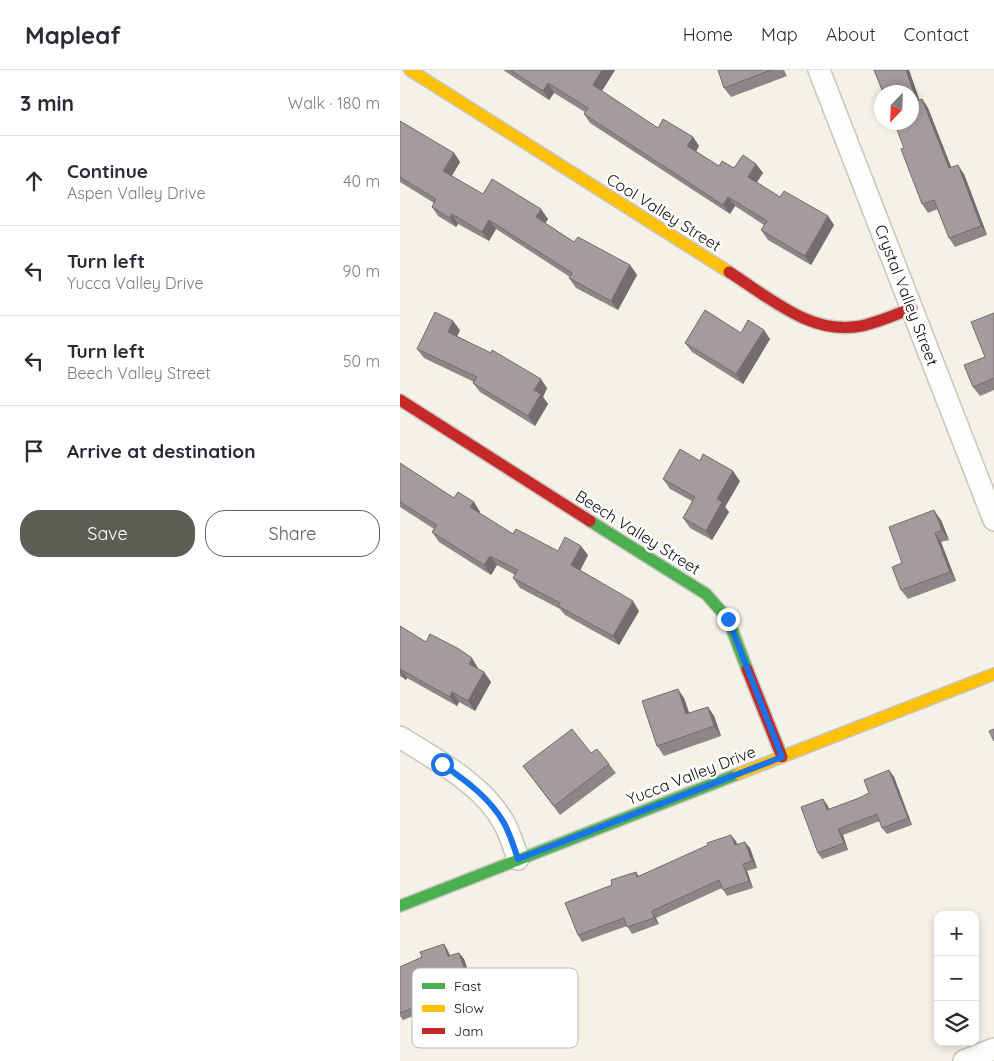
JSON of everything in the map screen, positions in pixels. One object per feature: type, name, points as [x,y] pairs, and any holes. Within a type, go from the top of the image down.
[{"type":"street","name":"Cool Valley Street","points":[[410,70],[805,320],[822,326],[840,329],[858,328],[912,308]]},
{"type":"street","name":"Crystal Valley Street","points":[[819,70],[994,520]]},
{"type":"street","name":"Beech Valley Street","points":[[400,400],[706,594],[728,619],[782,757]]},
{"type":"street","name":"Yucca Valley Drive","points":[[400,906],[994,674]]},
{"type":"street","points":[[400,737],[465,780],[488,802],[503,822],[518,859]]},
{"type":"street","points":[[964,1061],[994,1049]]},
{"type":"building","points":[[510,70],[602,70],[593,85],[658,128],[663,119],[693,137],[687,146],[719,166],[722,161],[734,168],[743,155],[756,164],[748,177],[780,197],[784,191],[828,216],[805,256],[761,230],[767,221],[728,197],[723,205],[584,114],[588,108],[548,83],[543,91]]},
{"type":"building","points":[[718,70],[771,70],[724,88]]},
{"type":"building","points":[[874,70],[906,70],[911,85],[880,85]]},
{"type":"building","points":[[922,99],[949,168],[958,165],[981,226],[949,238],[934,200],[922,204],[901,149],[904,148],[897,130],[919,130],[919,100]]},
{"type":"building","points":[[400,121],[454,153],[443,171],[483,194],[492,179],[541,209],[536,217],[574,242],[578,237],[630,265],[611,301],[569,278],[572,273],[489,220],[482,232],[452,214],[450,218],[432,207],[436,199],[400,177]]},
{"type":"building","points":[[705,310],[741,333],[748,320],[764,330],[736,374],[685,343]]},
{"type":"building","points":[[435,312],[453,321],[448,332],[491,353],[492,350],[541,379],[534,390],[541,394],[528,416],[473,383],[477,377],[417,349]]},
{"type":"building","points":[[994,313],[994,378],[973,387],[964,365],[985,357],[971,322]]},
{"type":"building","points":[[680,449],[700,461],[703,454],[733,471],[717,499],[722,502],[706,531],[683,518],[695,497],[663,479]]},
{"type":"building","points":[[400,463],[454,498],[458,492],[474,502],[470,507],[513,534],[516,529],[558,551],[565,537],[581,546],[571,565],[633,601],[613,636],[558,606],[560,603],[513,578],[518,570],[490,556],[484,565],[432,532],[437,525],[400,502]]},
{"type":"building","points":[[934,510],[942,530],[935,533],[950,572],[901,590],[892,567],[902,563],[889,527]]},
{"type":"building","points":[[400,626],[426,642],[430,634],[472,658],[469,664],[484,672],[468,701],[452,692],[450,697],[400,669]]},
{"type":"building","points":[[678,689],[686,714],[708,707],[714,726],[657,746],[642,701]]},
{"type":"building","points":[[572,729],[591,753],[597,749],[609,764],[554,806],[523,766]]},
{"type":"building","points":[[994,729],[994,741],[989,731]]},
{"type":"building","points":[[889,770],[908,818],[882,828],[877,814],[838,829],[844,843],[818,853],[801,807],[823,799],[827,810],[859,798],[869,793],[864,780]]},
{"type":"building","points":[[731,835],[735,845],[745,842],[752,861],[743,864],[749,881],[723,890],[719,880],[652,911],[654,918],[627,927],[624,918],[578,935],[565,903],[612,885],[611,880],[636,872],[637,877],[708,845],[707,843]]},
{"type":"building","points":[[444,944],[448,956],[459,953],[464,968],[412,968],[412,1008],[400,1013],[400,967],[422,957],[420,952]]},
{"type":"traffic: fast","points":[[590,521],[706,594],[728,619],[747,669]]},
{"type":"traffic: fast","points":[[400,906],[738,774]]},
{"type":"traffic: slow","points":[[410,70],[729,272]]},
{"type":"traffic: slow","points":[[738,774],[994,674]]},
{"type":"traffic: jam","points":[[729,272],[791,312],[825,325],[843,328],[861,326],[912,308]]},
{"type":"traffic: jam","points":[[400,400],[590,521]]},
{"type":"traffic: jam","points":[[747,669],[782,757]]},
{"type":"route","points":[[442,764],[465,780],[488,802],[503,822],[518,859],[782,757],[728,619]]}]
